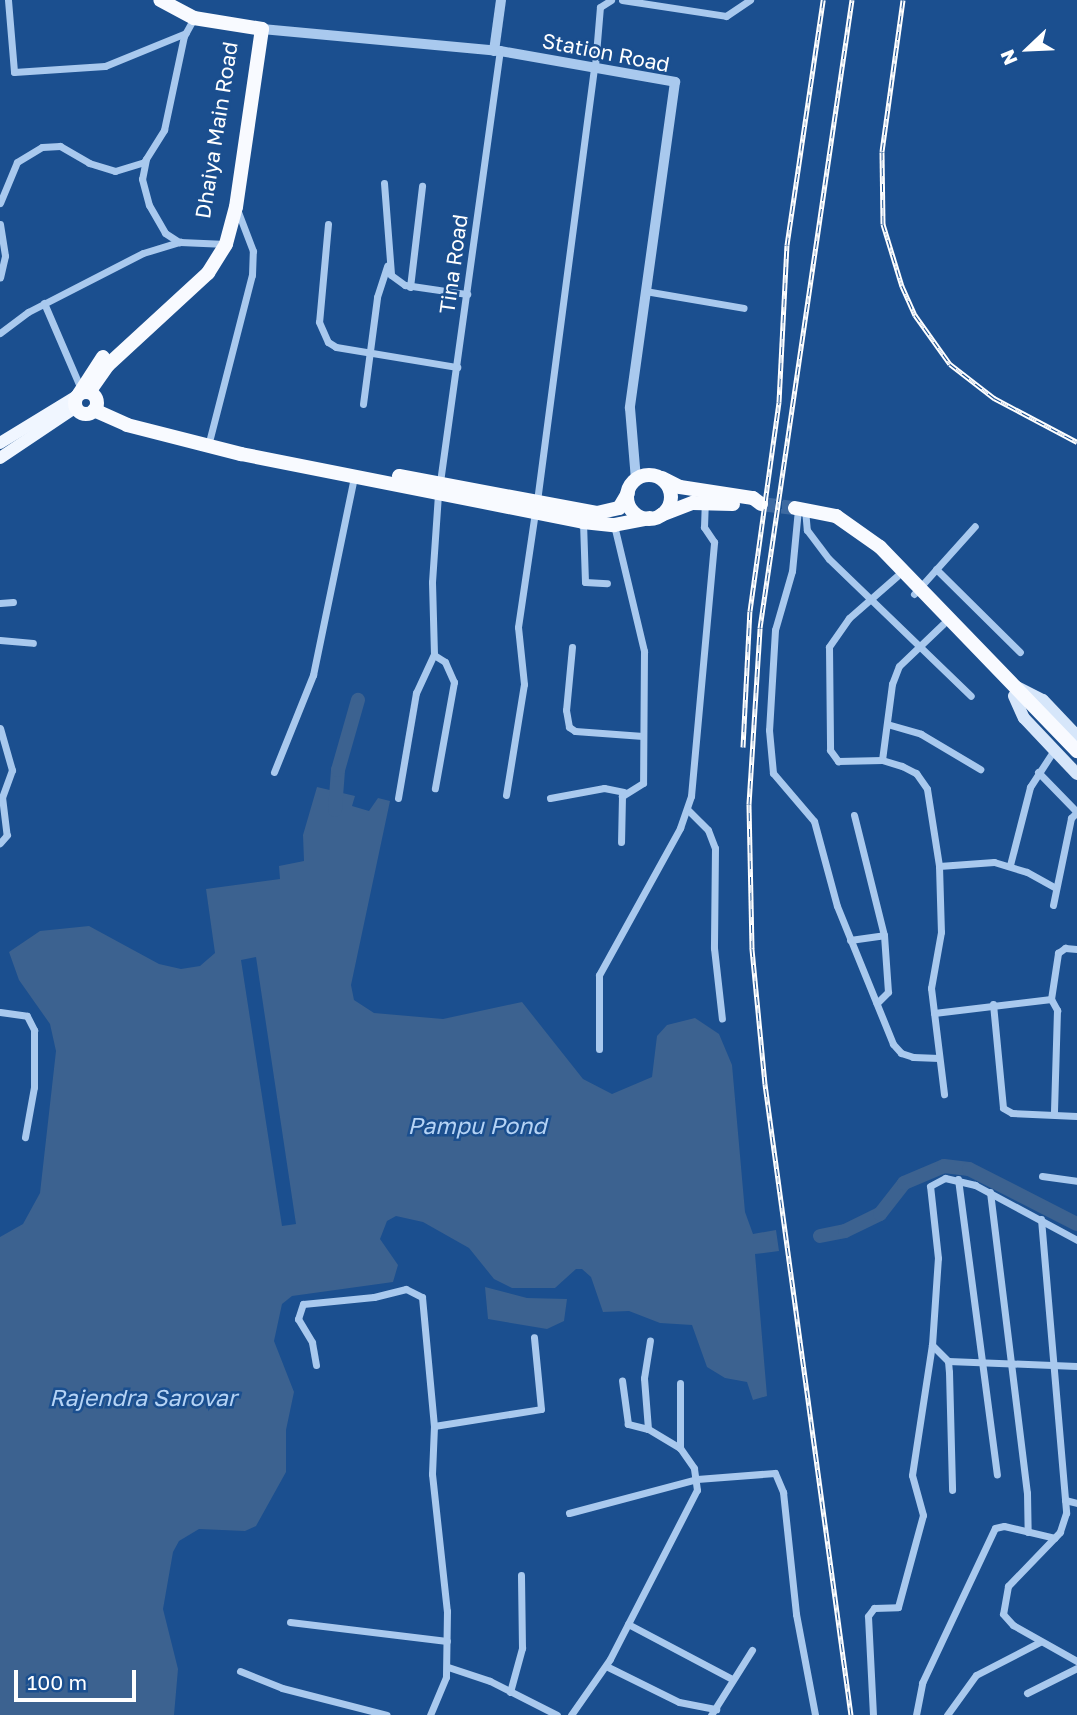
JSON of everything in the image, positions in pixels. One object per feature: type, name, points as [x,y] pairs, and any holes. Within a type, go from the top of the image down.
[{"type":"highway","points":[[160,0],[194,18],[257,28]]},
{"type":"highway","name":"Dhaiya Main Road","points":[[85,398],[108,365],[199,282],[222,243],[236,207],[257,28]]},
{"type":"highway","name":"Dhaiya Main Road","points":[[222,243],[257,28]]},
{"type":"highway","points":[[85,398],[114,412],[210,438],[536,505],[603,513],[619,508],[636,479],[657,477],[680,487],[753,498],[760,503],[706,502],[614,525],[583,522],[536,505]]},
{"type":"highway","points":[[85,398],[127,425],[208,446],[354,477],[439,487]]},
{"type":"highway","points":[[654,517],[669,504],[670,493],[657,477]]},
{"type":"highway","points":[[628,493],[634,512],[654,517]]},
{"type":"highway","points":[[799,508],[836,516],[880,547],[943,624],[1010,686]]},
{"type":"highway","points":[[836,516],[897,576],[917,591],[1010,686],[1077,761]]},
{"type":"highway","points":[[1041,719],[1077,751]]},
{"type":"main road","name":"Dhaiya Main Road","points":[[0,443],[85,398]]},
{"type":"main road","name":"Dhaiya Main Road","points":[[0,458],[85,398]]},
{"type":"main road","points":[[1010,686],[1043,699],[1077,736]]},
{"type":"main road","points":[[1010,686],[1024,718],[1077,774]]},
{"type":"street","points":[[8,0],[14,72],[105,66],[186,33]]},
{"type":"street","points":[[497,51],[501,0]]},
{"type":"street","points":[[506,795],[524,684],[518,627],[594,66],[598,15],[602,4],[611,0]]},
{"type":"street","points":[[622,0],[726,16],[750,0]]},
{"type":"street","points":[[180,242],[165,233],[149,205],[142,179],[146,159],[164,130],[186,33],[194,18]]},
{"type":"street","name":"Station Road","points":[[257,28],[497,51],[675,82],[645,291],[629,435],[636,479]]},
{"type":"street","name":"Tina Road","points":[[434,655],[432,582],[439,487],[467,294],[497,51]]},
{"type":"street","points":[[1,199],[17,162],[42,147],[60,146],[115,171],[130,170],[146,159]]},
{"type":"street","points":[[363,404],[377,297],[387,267],[384,183]]},
{"type":"street","points":[[410,287],[422,186]]},
{"type":"street","points":[[210,438],[252,275],[253,251],[236,207]]},
{"type":"street","points":[[0,224],[5,256],[0,277]]},
{"type":"street","points":[[328,224],[321,333],[336,347],[457,367]]},
{"type":"street","points":[[0,333],[44,303],[143,253],[180,242],[222,243]]},
{"type":"street","points":[[387,267],[397,281],[410,287],[467,294]]},
{"type":"street","points":[[645,291],[744,308]]},
{"type":"street","points":[[44,303],[85,398]]},
{"type":"street","points":[[274,772],[313,675],[354,477]]},
{"type":"street","points":[[599,1049],[597,991],[603,965],[688,810],[715,541],[704,527],[706,502]]},
{"type":"street","points":[[799,508],[814,543],[971,696]]},
{"type":"street","points":[[799,508],[792,571],[775,631],[770,757],[781,787],[814,821],[850,940],[901,1053],[939,1058]]},
{"type":"street","points":[[583,522],[585,582],[607,583]]},
{"type":"street","points":[[550,798],[604,788],[624,792],[643,783],[644,635],[629,597],[614,525]]},
{"type":"street","points":[[917,591],[975,526]]},
{"type":"street","points":[[936,569],[1020,652]]},
{"type":"street","points":[[897,576],[836,632],[829,647],[830,750],[838,761],[882,760],[923,780],[939,866],[941,932],[933,968],[934,1013],[944,1094]]},
{"type":"street","points":[[0,603],[13,602]]},
{"type":"street","points":[[882,760],[891,684],[898,666],[918,644],[943,624]]},
{"type":"street","points":[[0,640],[33,643]]},
{"type":"street","points":[[572,647],[566,710],[569,727],[575,731],[643,736]]},
{"type":"street","points":[[398,798],[416,692],[434,655],[445,662],[454,682],[435,788]]},
{"type":"street","points":[[887,724],[921,734],[980,769]]},
{"type":"street","points":[[0,729],[12,770],[1,806],[7,835],[0,842]]},
{"type":"street","points":[[1010,865],[1023,810],[1038,772],[1054,750]]},
{"type":"street","points":[[1038,772],[1076,811],[1053,905]]},
{"type":"street","points":[[621,842],[624,792]]},
{"type":"street","points":[[688,810],[708,830],[715,848],[714,948],[722,1019]]},
{"type":"street","points":[[854,815],[884,935],[888,992],[877,1003]]},
{"type":"street","points":[[939,866],[1010,865],[1056,888]]},
{"type":"street","points":[[850,940],[884,935]]},
{"type":"street","points":[[1054,1112],[1057,1010],[1051,999],[1058,953],[1065,948],[1077,949]]},
{"type":"street","points":[[934,1013],[1051,999]]},
{"type":"street","points":[[993,1004],[1003,1108],[1012,1113],[1054,1112],[1077,1116]]},
{"type":"street","points":[[0,1012],[27,1016],[34,1030],[34,1087],[25,1137]]},
{"type":"street","points":[[1042,1176],[1077,1181]]},
{"type":"street","points":[[873,1715],[868,1616],[874,1608],[898,1607],[922,1524],[912,1475],[932,1345],[938,1258],[930,1186],[945,1178],[958,1179],[990,1192],[1077,1240]]},
{"type":"street","points":[[958,1179],[986,1363],[997,1474]]},
{"type":"street","points":[[990,1192],[1012,1364],[1028,1532]]},
{"type":"street","points":[[1041,1219],[1056,1366],[1065,1500],[1064,1524],[1055,1538],[1016,1575],[1003,1602],[1006,1619],[1040,1642],[1077,1661]]},
{"type":"street","points":[[316,1365],[312,1342],[298,1319],[303,1304],[416,1291],[424,1306],[434,1426],[431,1458],[447,1641],[447,1667],[430,1715]]},
{"type":"street","points":[[434,1426],[541,1409],[534,1336]]},
{"type":"street","points":[[648,1429],[644,1378],[650,1340]]},
{"type":"street","points":[[932,1345],[948,1361],[1077,1366]]},
{"type":"street","points":[[948,1361],[953,1490]]},
{"type":"street","points":[[622,1380],[628,1424],[648,1429],[680,1448]]},
{"type":"street","points":[[571,1715],[606,1665],[666,1547],[692,1506],[697,1479],[680,1448],[680,1382]]},
{"type":"street","points":[[569,1513],[697,1479],[766,1471],[781,1481],[796,1614],[815,1715]]},
{"type":"street","points":[[1065,1500],[1077,1503]]},
{"type":"street","points":[[916,1715],[922,1683],[995,1528],[1055,1538]]},
{"type":"street","points":[[510,1692],[522,1648],[522,1575]]},
{"type":"street","points":[[290,1622],[447,1641]]},
{"type":"street","points":[[628,1624],[732,1679]]},
{"type":"street","points":[[947,1715],[976,1675],[1040,1642]]},
{"type":"street","points":[[606,1665],[678,1702],[713,1712],[752,1650]]},
{"type":"street","points":[[447,1667],[510,1692],[557,1715]]},
{"type":"street","points":[[1027,1693],[1077,1668]]},
{"type":"street","points":[[240,1671],[282,1688],[387,1715]]},
{"type":"water","points":[[317,787],[355,796],[352,806],[369,811],[378,798],[390,801],[351,985],[354,1000],[374,1013],[443,1019],[522,1002],[583,1079],[612,1094],[652,1077],[657,1036],[667,1025],[695,1018],[719,1034],[732,1065],[745,1212],[753,1234],[776,1230],[779,1251],[755,1254],[767,1396],[753,1400],[747,1382],[725,1378],[707,1367],[692,1325],[660,1323],[629,1311],[603,1312],[591,1277],[582,1269],[576,1269],[555,1288],[512,1288],[494,1279],[469,1248],[423,1222],[396,1216],[387,1221],[380,1239],[398,1265],[393,1282],[292,1296],[282,1304],[274,1341],[294,1392],[286,1430],[286,1472],[256,1526],[245,1531],[199,1529],[179,1541],[173,1552],[163,1609],[178,1669],[174,1715],[0,1715],[0,1237],[23,1224],[40,1193],[56,1051],[50,1024],[19,980],[9,952],[40,931],[89,926],[159,964],[181,969],[200,966],[215,953],[206,889],[280,879],[279,866],[304,861],[303,835]],"holes":[[[256,957],[296,1224],[282,1226],[241,960]]]},
{"type":"water","points":[[485,1287],[527,1298],[567,1299],[564,1321],[547,1329],[488,1319]]},
{"type":"waterway","points":[[335,810],[338,770],[358,700]]},
{"type":"waterway","points":[[820,1236],[845,1231],[880,1214],[904,1183],[944,1166],[969,1169],[1077,1224]]},
{"type":"tunnel","points":[[761,504],[795,508]]},
{"type":"railway","points":[[743,747],[750,611],[779,402],[787,245],[823,0]]},
{"type":"railway","points":[[851,1715],[765,1084],[752,948],[749,804],[760,628],[852,0]]},
{"type":"railway","points":[[903,0],[882,152],[883,224],[902,286],[915,315],[950,364],[994,398],[1077,442]]},
{"type":"water label","name":"Pampu Pond","points":[[477,1125]]},
{"type":"water label","name":"Rajendra Sarovar","points":[[143,1397]]}]
